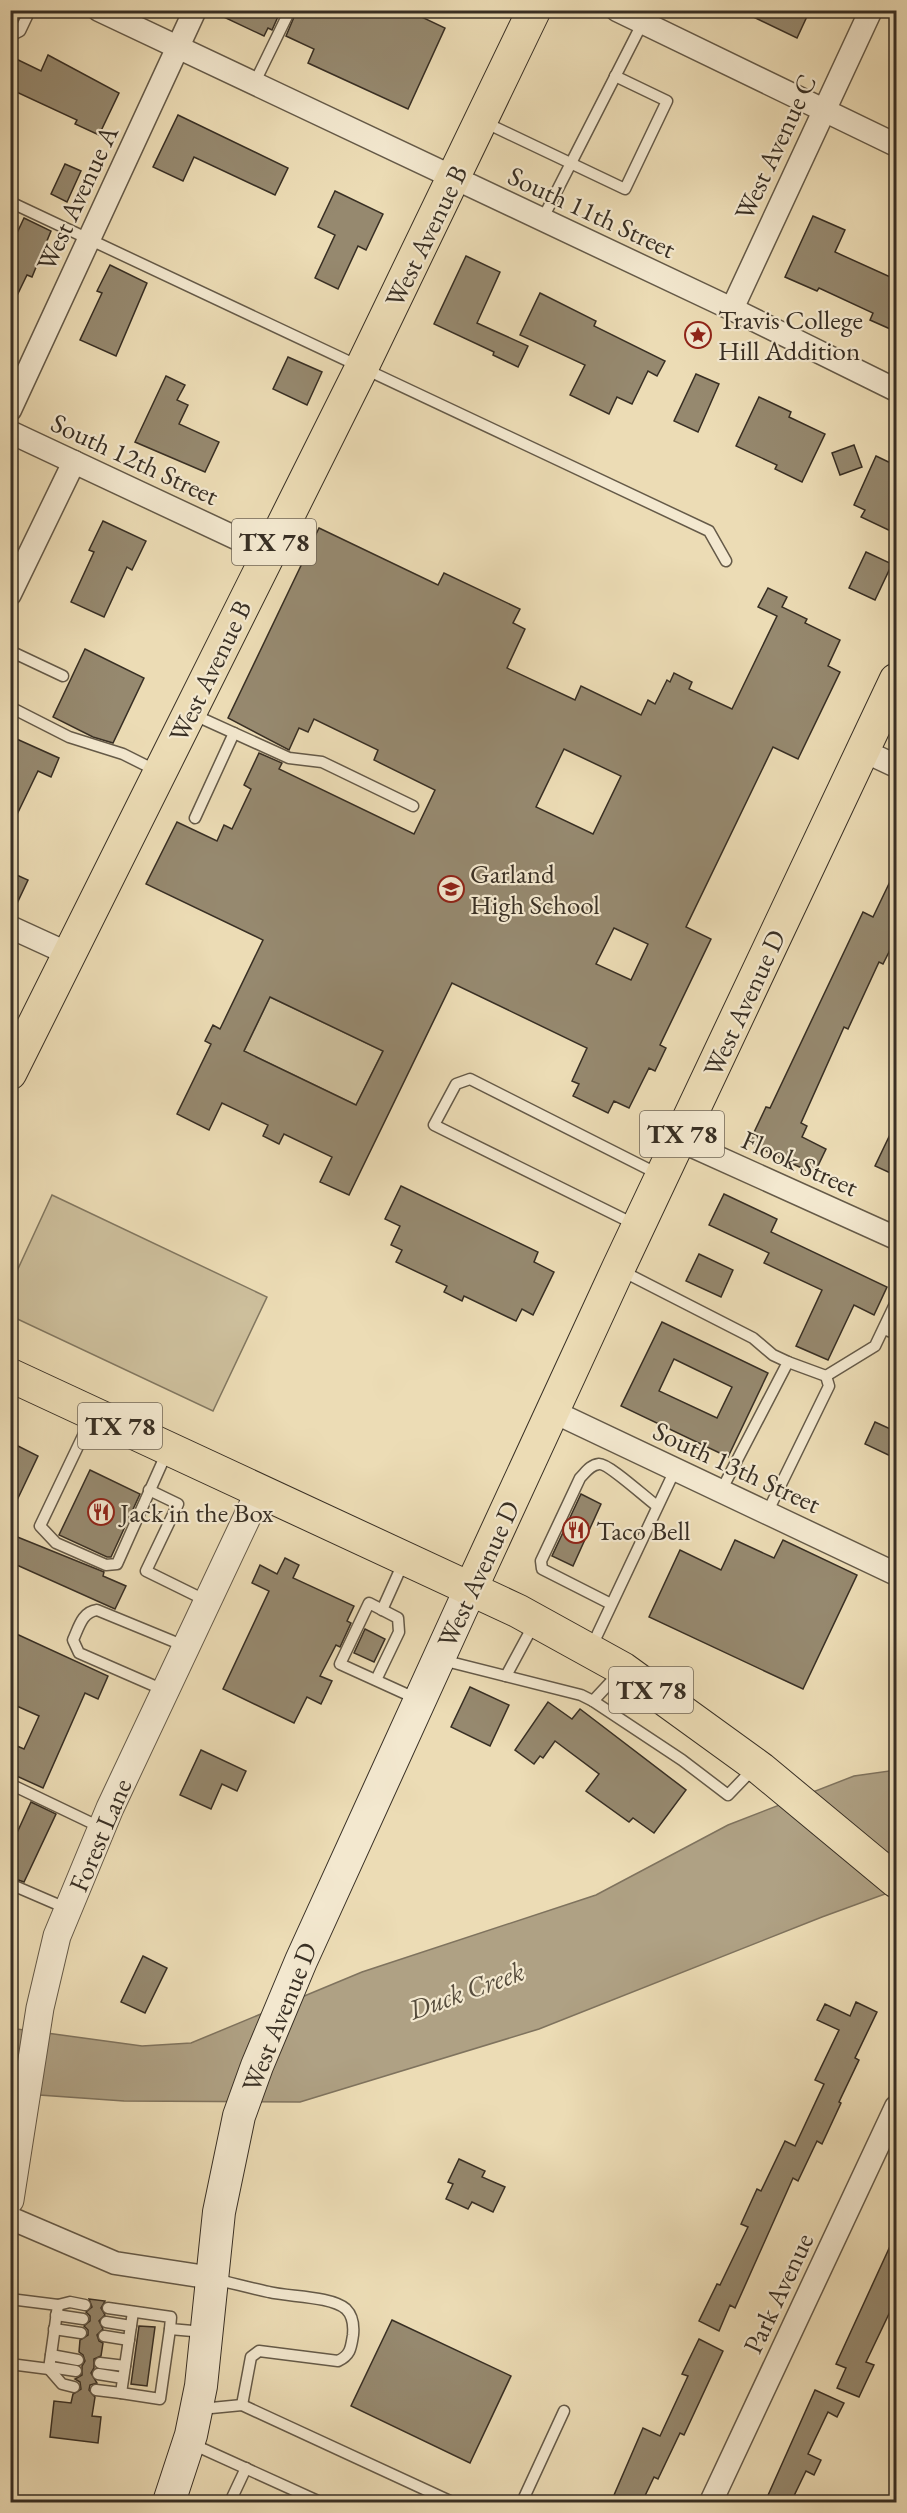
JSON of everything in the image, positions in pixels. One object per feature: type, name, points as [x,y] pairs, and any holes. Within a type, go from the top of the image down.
[{"type":"main road","name":"West Avenue B","points":[[10,1073],[362,367],[534,10]]},
{"type":"main road","name":"West Avenue D","points":[[169,2502],[189,2442],[196,2409],[207,2332],[219,2212],[235,2136],[257,2066],[301,1961],[552,1411],[897,680]]},
{"type":"main road","name":"TX 78","points":[[13,1385],[93,1414],[535,1621],[623,1669],[758,1767],[897,1881]]},
{"type":"street","name":"South 11th Street","points":[[99,10],[732,309],[897,390]]},
{"type":"street","name":"West Avenue A","points":[[10,410],[195,10]]},
{"type":"street","points":[[617,10],[646,16],[824,110],[897,145]]},
{"type":"street","name":"West Avenue C","points":[[732,309],[871,10]]},
{"type":"street","name":"South 12th Street","points":[[10,432],[268,553]]},
{"type":"street","points":[[11,590],[74,462]]},
{"type":"street","points":[[864,751],[897,766]]},
{"type":"street","points":[[10,927],[69,954]]},
{"type":"street","name":"Flook Street","points":[[680,1140],[897,1238]]},
{"type":"street","name":"South 13th Street","points":[[552,1411],[897,1574]]},
{"type":"street","name":"Forest Lane","points":[[10,2200],[40,2007],[57,1936],[102,1828],[259,1492]]},
{"type":"street","name":"Park Avenue","points":[[711,2502],[897,2107]]},
{"type":"street","points":[[10,2218],[115,2263],[213,2278]]},
{"type":"lane","points":[[10,36],[20,31],[30,10]]},
{"type":"lane","points":[[254,84],[290,10]]},
{"type":"lane","points":[[542,220],[646,16]]},
{"type":"lane","points":[[482,121],[625,189],[668,101],[615,76]]},
{"type":"lane","points":[[10,202],[709,531],[726,561]]},
{"type":"lane","points":[[10,651],[63,676]]},
{"type":"lane","points":[[10,707],[69,737],[123,754],[160,772]]},
{"type":"lane","points":[[189,712],[289,758],[322,762],[413,806]]},
{"type":"lane","points":[[195,818],[234,733]]},
{"type":"lane","points":[[639,1226],[434,1125],[456,1084],[470,1079],[662,1176]]},
{"type":"lane","points":[[618,1269],[753,1338],[773,1355],[826,1376]]},
{"type":"lane","points":[[826,1376],[875,1346],[897,1302]]},
{"type":"lane","points":[[884,1329],[897,1334]]},
{"type":"lane","points":[[721,1491],[788,1362]]},
{"type":"lane","points":[[767,1513],[829,1386],[826,1376]]},
{"type":"lane","points":[[93,1414],[40,1526],[56,1543],[106,1565],[117,1564],[168,1449]]},
{"type":"lane","points":[[611,1604],[542,1569],[541,1561],[570,1499],[580,1478],[590,1467],[601,1464],[610,1466],[637,1493],[657,1506]]},
{"type":"lane","points":[[589,1651],[675,1470]]},
{"type":"lane","points":[[149,1490],[178,1504],[146,1571],[208,1601]]},
{"type":"lane","points":[[382,1610],[404,1559]]},
{"type":"lane","points":[[376,1680],[399,1632],[398,1618],[369,1603],[340,1664],[420,1700]]},
{"type":"lane","points":[[166,1691],[79,1653],[73,1640],[84,1616],[89,1611],[97,1610],[187,1647]]},
{"type":"lane","points":[[506,1676],[535,1621]]},
{"type":"lane","points":[[438,1660],[581,1695],[666,1749],[728,1796],[758,1767]]},
{"type":"lane","points":[[592,1701],[623,1669]]},
{"type":"lane","points":[[10,1784],[102,1828]]},
{"type":"lane","points":[[10,1884],[68,1909]]},
{"type":"lane","points":[[213,2278],[270,2293],[335,2303],[345,2308],[352,2317],[354,2328],[351,2349],[349,2354],[338,2361],[259,2351],[255,2353],[251,2357],[242,2405]]},
{"type":"lane","points":[[10,2299],[84,2319]]},
{"type":"lane","points":[[74,2387],[62,2384],[50,2364],[54,2329],[57,2310],[70,2302],[86,2305]]},
{"type":"lane","points":[[96,2390],[160,2399],[171,2317],[108,2308]]},
{"type":"lane","points":[[121,2393],[133,2312]]},
{"type":"lane","points":[[106,2322],[131,2326]]},
{"type":"lane","points":[[54,2329],[81,2333]]},
{"type":"lane","points":[[170,2329],[207,2332]]},
{"type":"lane","points":[[104,2336],[129,2340]]},
{"type":"lane","points":[[10,2364],[77,2365]]},
{"type":"lane","points":[[99,2369],[124,2372]]},
{"type":"lane","points":[[196,2409],[242,2405],[452,2502]]},
{"type":"lane","points":[[522,2502],[564,2412]]},
{"type":"lane","points":[[189,2442],[246,2468],[296,2498],[320,2502]]},
{"type":"lane","points":[[230,2502],[246,2468]]},
{"type":"shaded area","points":[[270,997],[383,1051],[356,1105],[244,1051]]},
{"type":"shaded area","points":[[52,1195],[267,1297],[213,1411],[11,1316],[11,1284]]},
{"type":"water","name":"Duck Creek","points":[[896,1770],[896,1890],[539,2029],[300,2102],[124,2101],[11,2093],[10,2028],[142,2046],[191,2043],[362,1972],[596,1895],[728,1825],[854,1776]]},
{"type":"building","points":[[209,10],[281,10],[272,30],[268,28],[264,36]]},
{"type":"building","points":[[297,10],[407,10],[445,28],[408,109],[308,63],[314,49],[286,36]]},
{"type":"building","points":[[739,10],[810,10],[797,38]]},
{"type":"building","points":[[48,55],[119,93],[99,135],[75,124],[77,120],[10,89],[10,56],[41,71]]},
{"type":"building","points":[[178,115],[288,168],[275,195],[194,157],[183,181],[153,167]]},
{"type":"building","points":[[65,164],[81,171],[67,202],[51,194]]},
{"type":"building","points":[[335,191],[383,214],[366,250],[358,246],[338,289],[315,278],[335,235],[318,227]]},
{"type":"building","points":[[813,216],[845,230],[835,252],[897,280],[897,332],[870,320],[873,313],[819,288],[817,291],[785,277]]},
{"type":"building","points":[[24,218],[51,231],[32,277],[27,275],[10,310],[10,230],[17,233]]},
{"type":"building","points":[[466,256],[500,272],[477,323],[528,346],[518,367],[493,355],[494,352],[434,324]]},
{"type":"building","points":[[110,265],[147,283],[116,356],[80,340],[102,293],[97,291]]},
{"type":"building","points":[[540,293],[596,321],[594,326],[665,361],[657,376],[648,371],[632,404],[617,397],[609,414],[570,395],[585,365],[520,335]]},
{"type":"building","points":[[288,357],[322,372],[307,405],[273,389]]},
{"type":"building","points":[[696,374],[719,384],[698,432],[674,421]]},
{"type":"building","points":[[166,376],[185,385],[177,400],[188,405],[179,424],[219,442],[205,472],[135,442]]},
{"type":"building","points":[[759,397],[791,412],[789,417],[825,434],[802,482],[775,469],[777,465],[736,446]]},
{"type":"building","points":[[854,445],[862,467],[840,475],[832,453]]},
{"type":"building","points":[[876,456],[897,466],[897,534],[861,517],[865,510],[854,505]]},
{"type":"building","points":[[103,521],[146,541],[132,570],[127,567],[104,617],[71,602],[94,552],[89,550]]},
{"type":"building","name":"Garland High School","points":[[319,528],[438,585],[444,573],[520,609],[513,623],[525,629],[507,668],[575,700],[581,686],[641,715],[648,700],[655,704],[667,680],[670,682],[674,673],[692,682],[689,689],[732,709],[777,616],[758,607],[768,588],[787,597],[782,607],[807,619],[805,623],[840,640],[828,666],[840,672],[798,759],[773,747],[686,927],[711,939],[660,1045],[666,1048],[655,1071],[649,1068],[629,1108],[614,1101],[608,1113],[573,1096],[579,1084],[572,1081],[587,1048],[452,983],[349,1195],[320,1182],[332,1157],[284,1134],[279,1144],[263,1136],[268,1125],[222,1103],[209,1130],[177,1114],[211,1044],[205,1041],[213,1025],[220,1029],[263,940],[146,884],[177,822],[217,841],[224,825],[232,829],[251,789],[244,785],[259,753],[282,763],[279,769],[414,834],[435,790],[374,760],[378,750],[314,719],[308,732],[299,728],[289,750],[228,718]],"holes":[[[564,749],[621,776],[593,834],[536,807]],[[614,928],[648,944],[631,980],[596,964]],[[270,997],[383,1051],[356,1105],[244,1051]]]},
{"type":"building","points":[[866,552],[892,564],[875,600],[849,588]]},
{"type":"building","points":[[85,649],[144,678],[113,743],[93,737],[53,717]]},
{"type":"building","points":[[10,736],[59,758],[51,777],[38,771],[10,829]]},
{"type":"building","points":[[897,867],[897,936],[883,964],[879,962],[848,1029],[844,1027],[801,1123],[807,1126],[802,1137],[826,1149],[814,1174],[749,1143],[766,1107],[770,1108],[863,912],[873,917]]},
{"type":"building","points":[[10,872],[28,880],[12,914],[10,914]]},
{"type":"building","points":[[897,1120],[897,1176],[875,1166]]},
{"type":"building","points":[[401,1186],[538,1252],[534,1262],[554,1272],[533,1315],[522,1309],[516,1321],[464,1296],[462,1301],[444,1292],[447,1286],[396,1262],[402,1250],[391,1245],[400,1226],[385,1219]]},
{"type":"building","points":[[724,1194],[777,1219],[771,1232],[887,1287],[874,1315],[854,1305],[828,1360],[796,1346],[822,1290],[764,1263],[769,1253],[709,1225]]},
{"type":"building","points":[[699,1254],[733,1270],[721,1297],[686,1281]]},
{"type":"building","points":[[662,1322],[768,1373],[728,1457],[621,1406]],"holes":[[[674,1359],[732,1387],[717,1418],[659,1391]]]},
{"type":"building","points":[[875,1422],[897,1432],[897,1459],[865,1444]]},
{"type":"building","points":[[16,1445],[38,1456],[10,1515],[10,1457]]},
{"type":"building","name":"Jack in the Box","points":[[90,1470],[140,1494],[111,1557],[59,1535]]},
{"type":"building","name":"Taco Bell","points":[[581,1494],[601,1504],[573,1566],[552,1556]]},
{"type":"building","points":[[10,1534],[104,1572],[103,1576],[126,1586],[115,1609],[10,1562]]},
{"type":"building","points":[[735,1540],[774,1558],[783,1540],[857,1575],[803,1689],[649,1617],[680,1550],[721,1570]]},
{"type":"building","points":[[285,1558],[299,1565],[293,1578],[354,1606],[347,1621],[351,1623],[340,1647],[336,1645],[320,1676],[332,1681],[321,1704],[307,1697],[294,1723],[223,1689],[269,1591],[252,1583],[260,1565],[277,1574]]},
{"type":"building","points":[[365,1629],[385,1639],[374,1662],[354,1653]]},
{"type":"building","points":[[10,1631],[108,1676],[98,1699],[85,1693],[43,1788],[10,1773],[10,1743],[24,1749],[39,1716],[10,1703]]},
{"type":"building","points":[[470,1687],[509,1705],[490,1746],[451,1727]]},
{"type":"building","points":[[548,1702],[572,1719],[580,1709],[686,1790],[654,1833],[633,1818],[629,1822],[586,1791],[599,1774],[555,1741],[543,1758],[540,1756],[534,1764],[515,1750]]},
{"type":"building","points":[[201,1750],[246,1771],[237,1791],[222,1784],[211,1809],[180,1795]]},
{"type":"building","points":[[31,1802],[56,1814],[24,1882],[10,1877],[10,1833],[16,1835]]},
{"type":"building","points":[[143,1956],[167,1968],[145,2013],[121,2002]]},
{"type":"building","points":[[856,2002],[877,2012],[855,2058],[859,2060],[822,2144],[817,2141],[798,2181],[793,2178],[735,2308],[730,2305],[719,2331],[699,2321],[717,2284],[720,2285],[748,2227],[741,2224],[757,2189],[761,2191],[785,2141],[795,2146],[824,2084],[815,2080],[839,2030],[817,2020],[825,2004],[850,2016]]},
{"type":"building","points":[[459,2159],[485,2171],[482,2177],[505,2187],[493,2212],[472,2202],[468,2209],[446,2199],[453,2184],[448,2182]]},
{"type":"building","points":[[897,2231],[897,2297],[866,2362],[874,2365],[859,2397],[837,2388],[846,2368],[836,2364]]},
{"type":"building","points":[[89,2299],[105,2301],[101,2308],[105,2315],[99,2321],[103,2329],[97,2335],[99,2341],[103,2343],[101,2356],[94,2359],[94,2368],[91,2373],[97,2383],[90,2385],[89,2390],[95,2397],[92,2416],[101,2417],[98,2443],[50,2437],[54,2401],[71,2403],[73,2394],[81,2389],[80,2382],[75,2379],[82,2375],[82,2366],[85,2361],[79,2352],[80,2340],[88,2335],[88,2330],[84,2326],[90,2321],[90,2316],[86,2312],[92,2307]]},
{"type":"building","points":[[392,2320],[511,2376],[470,2463],[351,2406]]},
{"type":"building","points":[[139,2326],[155,2327],[147,2386],[131,2384]]},
{"type":"building","points":[[699,2339],[723,2351],[684,2435],[680,2433],[658,2479],[654,2477],[642,2502],[611,2502],[643,2428],[660,2436],[688,2376],[682,2374]]},
{"type":"building","points":[[815,2390],[844,2403],[837,2417],[828,2412],[808,2454],[821,2460],[814,2475],[806,2471],[791,2502],[765,2502]]},
{"type":"place","name":"Travis College Hill Addition","points":[[698,335]]},
{"type":"place","name":"Garland High School","points":[[451,889]]},
{"type":"place","name":"Jack in the Box","points":[[101,1512]]},
{"type":"place","name":"Taco Bell","points":[[576,1530]]}]
